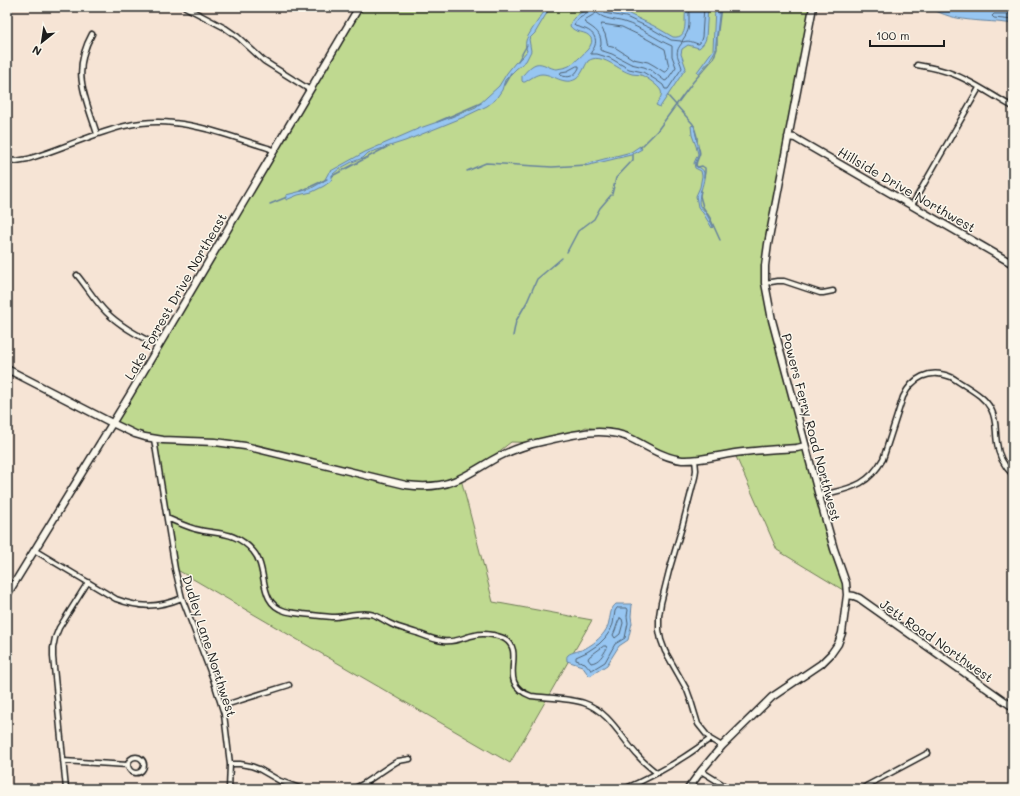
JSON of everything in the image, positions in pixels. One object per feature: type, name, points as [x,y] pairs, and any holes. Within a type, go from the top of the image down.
[{"type":"street","points":[[185,7],[225,28],[238,37],[264,61],[310,90]]},
{"type":"street","name":"Lake Forrest Drive Northeast","points":[[7,595],[159,346],[359,7]]},
{"type":"street","name":"Powers Ferry Road Northwest","points":[[688,789],[722,746],[772,697],[821,664],[831,654],[838,644],[842,633],[847,595],[846,583],[834,549],[819,496],[772,320],[765,283],[764,266],[813,7]]},
{"type":"street","points":[[92,34],[83,53],[81,75],[83,91],[97,134]]},
{"type":"street","points":[[917,65],[952,73],[1013,107]]},
{"type":"street","points":[[912,205],[980,88]]},
{"type":"street","points":[[7,160],[16,161],[28,159],[115,128],[154,122],[173,122],[200,128],[274,151]]},
{"type":"street","name":"Hillside Drive Northwest","points":[[788,137],[795,138],[1013,264]]},
{"type":"street","points":[[77,275],[106,312],[114,319],[142,338],[159,346]]},
{"type":"street","points":[[765,283],[784,281],[820,293],[833,291]]},
{"type":"street","points":[[7,369],[135,434],[154,439],[215,442],[245,446],[419,487],[432,486],[454,481],[499,457],[526,446],[545,440],[588,432],[617,434],[669,457],[682,460],[805,446]]},
{"type":"street","points":[[819,496],[856,486],[872,475],[883,459],[907,389],[914,381],[922,376],[932,374],[942,374],[951,378],[976,392],[988,404],[995,420],[996,443],[999,454],[1013,475]]},
{"type":"street","name":"Dudley Lane Northwest","points":[[154,439],[174,569],[182,598],[213,679],[224,714],[230,764],[229,789]]},
{"type":"street","points":[[696,459],[695,477],[661,603],[659,630],[665,651],[687,690],[698,724],[710,739],[722,746]]},
{"type":"street","points":[[167,518],[195,529],[231,535],[245,543],[253,551],[259,561],[265,590],[268,597],[274,605],[283,611],[327,617],[370,614],[378,616],[394,626],[444,641],[455,641],[482,634],[505,639],[514,650],[512,676],[515,684],[521,691],[531,696],[585,703],[611,723],[639,757],[657,774]]},
{"type":"street","points":[[34,550],[125,602],[147,606],[170,603],[182,598]]},
{"type":"street","points":[[66,789],[53,648],[59,628],[88,582]]},
{"type":"street","name":"Jett Road Northwest","points":[[847,595],[859,598],[1013,707]]},
{"type":"street","points":[[222,706],[289,685]]},
{"type":"street","points":[[624,789],[657,774],[684,758],[710,739]]},
{"type":"street","points":[[862,789],[928,753]]},
{"type":"street","points":[[136,756],[142,759],[145,765],[142,770],[136,773],[130,771],[128,765],[130,759],[136,756]]},
{"type":"street","points":[[353,789],[398,761],[410,759]]},
{"type":"street","points":[[63,761],[128,765]]},
{"type":"street","points":[[230,764],[251,766],[302,789]]},
{"type":"street","points":[[701,771],[730,789]]},
{"type":"green space","points":[[358,7],[815,7],[767,248],[767,281],[772,328],[848,593],[777,550],[734,452],[695,457],[670,456],[655,447],[621,434],[586,427],[552,443],[511,442],[469,475],[461,479],[493,602],[592,620],[510,763],[174,568],[156,440],[111,427]]},
{"type":"water","points":[[548,7],[552,7],[535,33],[529,39],[531,51],[526,61],[505,80],[502,90],[495,100],[487,106],[405,141],[368,153],[363,158],[339,169],[333,174],[331,181],[324,186],[312,192],[298,195],[286,200],[286,195],[310,189],[324,181],[329,172],[365,152],[420,128],[476,107],[499,86],[515,63],[527,51],[527,39]]},
{"type":"water","points":[[591,7],[602,7],[627,13],[673,37],[678,37],[682,35],[684,31],[686,10],[691,7],[708,7],[705,41],[699,48],[688,45],[682,49],[681,54],[686,68],[660,107],[656,105],[661,97],[661,91],[658,87],[641,75],[630,74],[604,60],[593,59],[588,61],[580,75],[572,81],[540,74],[525,82],[522,81],[522,76],[536,64],[557,69],[564,68],[569,66],[585,52],[590,46],[592,40],[591,38],[570,26],[575,17]]},
{"type":"water","points":[[715,7],[720,7],[715,51],[699,73],[697,72],[713,50]]},
{"type":"water","points":[[929,7],[960,7],[975,10],[1012,10],[1013,24],[960,19]]},
{"type":"water","points":[[694,125],[699,150],[699,155],[695,164],[697,167],[702,169],[704,173],[699,201],[700,206],[706,213],[713,227],[712,228],[698,207],[696,196],[700,187],[702,176],[701,171],[695,168],[694,163],[698,154],[692,135],[691,126]]},
{"type":"water","points":[[640,146],[642,149],[631,155],[585,166],[585,164],[631,152]]},
{"type":"water","points":[[616,604],[632,605],[632,623],[628,640],[619,646],[607,665],[590,676],[582,666],[567,661],[567,656],[571,653],[586,648],[600,637],[607,627],[612,610]]},
{"type":"waterway","points":[[640,148],[657,131],[693,82],[713,59],[717,49],[721,7]]},
{"type":"waterway","points":[[518,61],[527,45]]},
{"type":"waterway","points":[[504,85],[511,73]]},
{"type":"waterway","points":[[668,96],[694,126]]},
{"type":"waterway","points":[[437,122],[481,103]]},
{"type":"waterway","points":[[695,130],[697,141]]},
{"type":"waterway","points":[[332,176],[387,147]]},
{"type":"waterway","points":[[698,147],[700,155],[696,166],[702,166],[705,168],[704,177]]},
{"type":"waterway","points":[[567,252],[578,231],[594,219],[600,208],[612,194],[616,178],[633,160],[633,153]]},
{"type":"waterway","points":[[467,171],[486,163],[552,167],[586,165]]},
{"type":"waterway","points":[[301,191],[327,179]]},
{"type":"waterway","points":[[701,190],[700,196],[703,207],[720,240]]},
{"type":"waterway","points":[[270,204],[287,197]]},
{"type":"waterway","points":[[513,336],[516,321],[527,302],[537,279],[562,258]]}]
